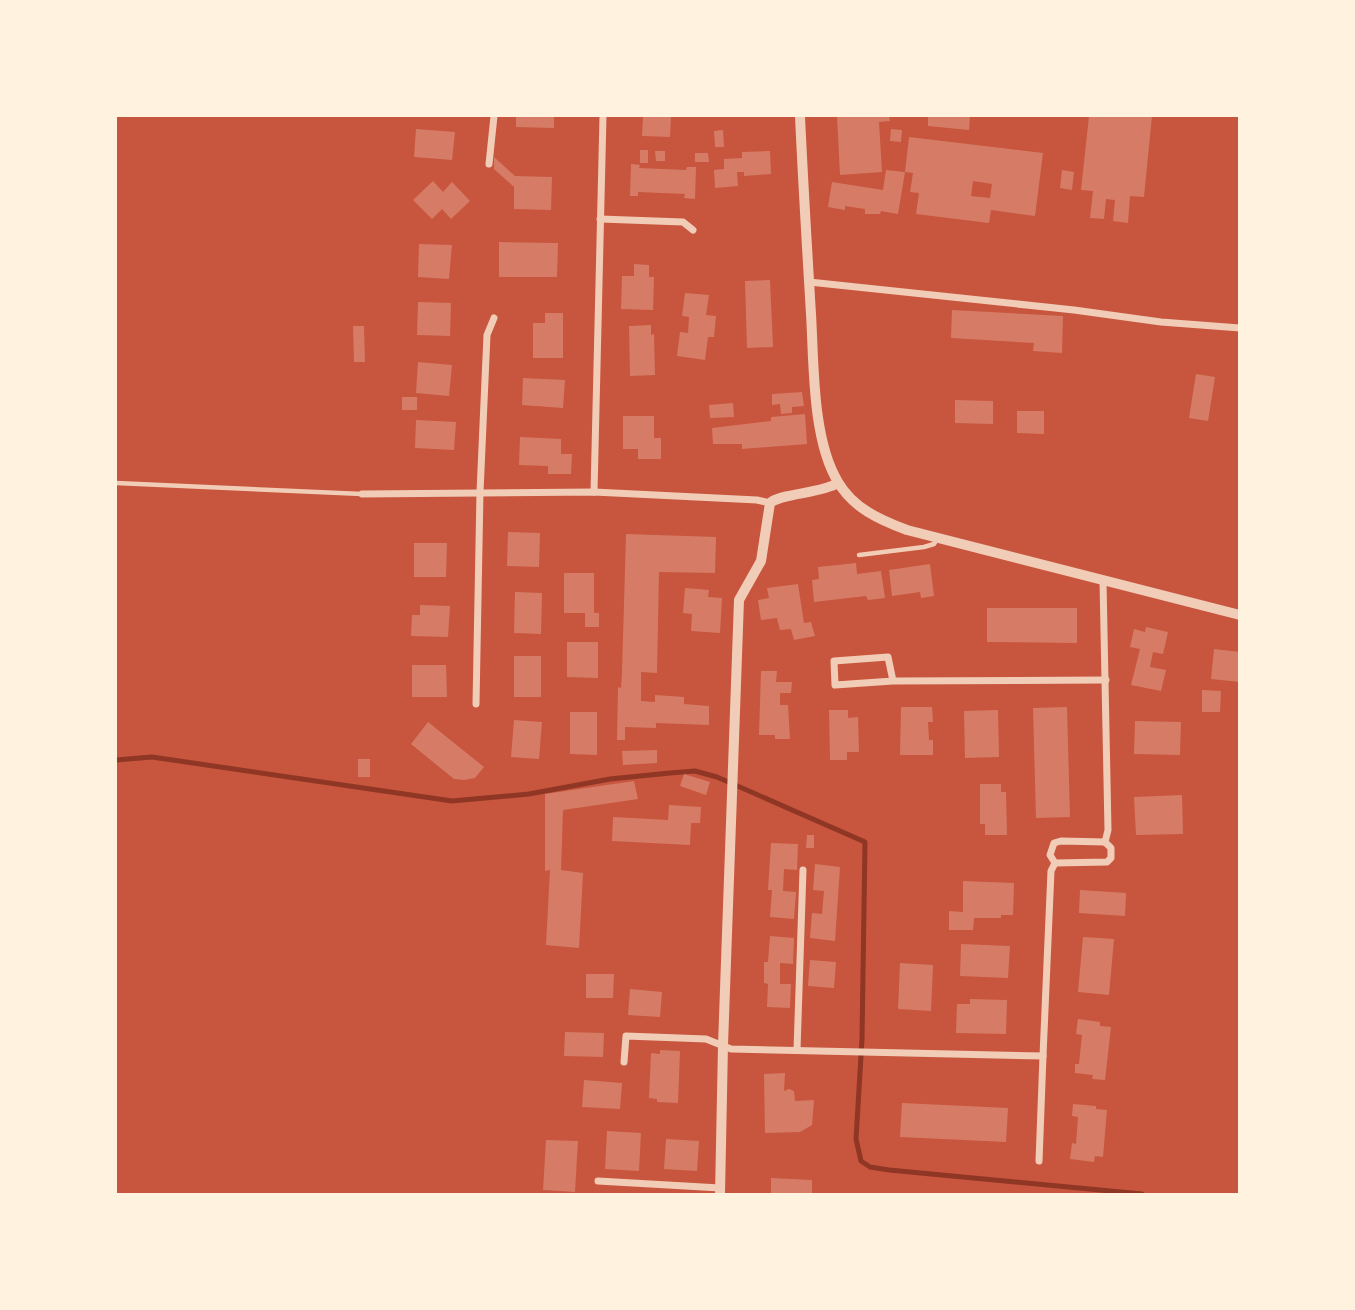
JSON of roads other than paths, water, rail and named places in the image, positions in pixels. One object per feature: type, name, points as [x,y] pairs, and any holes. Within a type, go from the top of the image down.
[{"type":"street","points":[[489,164],[494,116]]},
{"type":"street","points":[[594,492],[603,116]]},
{"type":"street","points":[[800,116],[820,428],[824,452],[838,483],[852,499],[877,518],[937,539],[1240,615]]},
{"type":"street","points":[[600,219],[682,222],[693,230]]},
{"type":"street","points":[[809,282],[1240,328]]},
{"type":"street","points":[[476,705],[486,335],[494,318]]},
{"type":"street","points":[[598,1181],[720,1191],[739,600],[761,561],[770,503],[774,499],[806,494],[838,483]]},
{"type":"street","points":[[362,494],[594,492],[757,500],[770,503]]},
{"type":"street","points":[[1103,581],[1108,830],[1105,842]]},
{"type":"street","points":[[893,681],[888,657],[834,661],[835,685],[893,681],[1106,680]]},
{"type":"street","points":[[1061,841],[1105,842],[1111,848],[1111,858],[1107,862],[1055,863],[1050,855],[1051,847],[1061,841]]},
{"type":"street","points":[[1039,1161],[1051,872],[1055,863]]},
{"type":"street","points":[[797,1051],[803,870]]},
{"type":"street","points":[[624,1062],[626,1036],[706,1039],[731,1049],[1043,1056]]},
{"type":"lane","points":[[116,483],[362,494]]},
{"type":"lane","points":[[859,555],[925,547],[934,544],[937,539]]},
{"type":"waterway","points":[[116,760],[152,757],[452,801],[529,794],[610,779],[670,773],[695,771],[717,777],[865,842],[862,1039],[856,1139],[861,1161],[870,1167],[889,1170],[1142,1194]]}]
